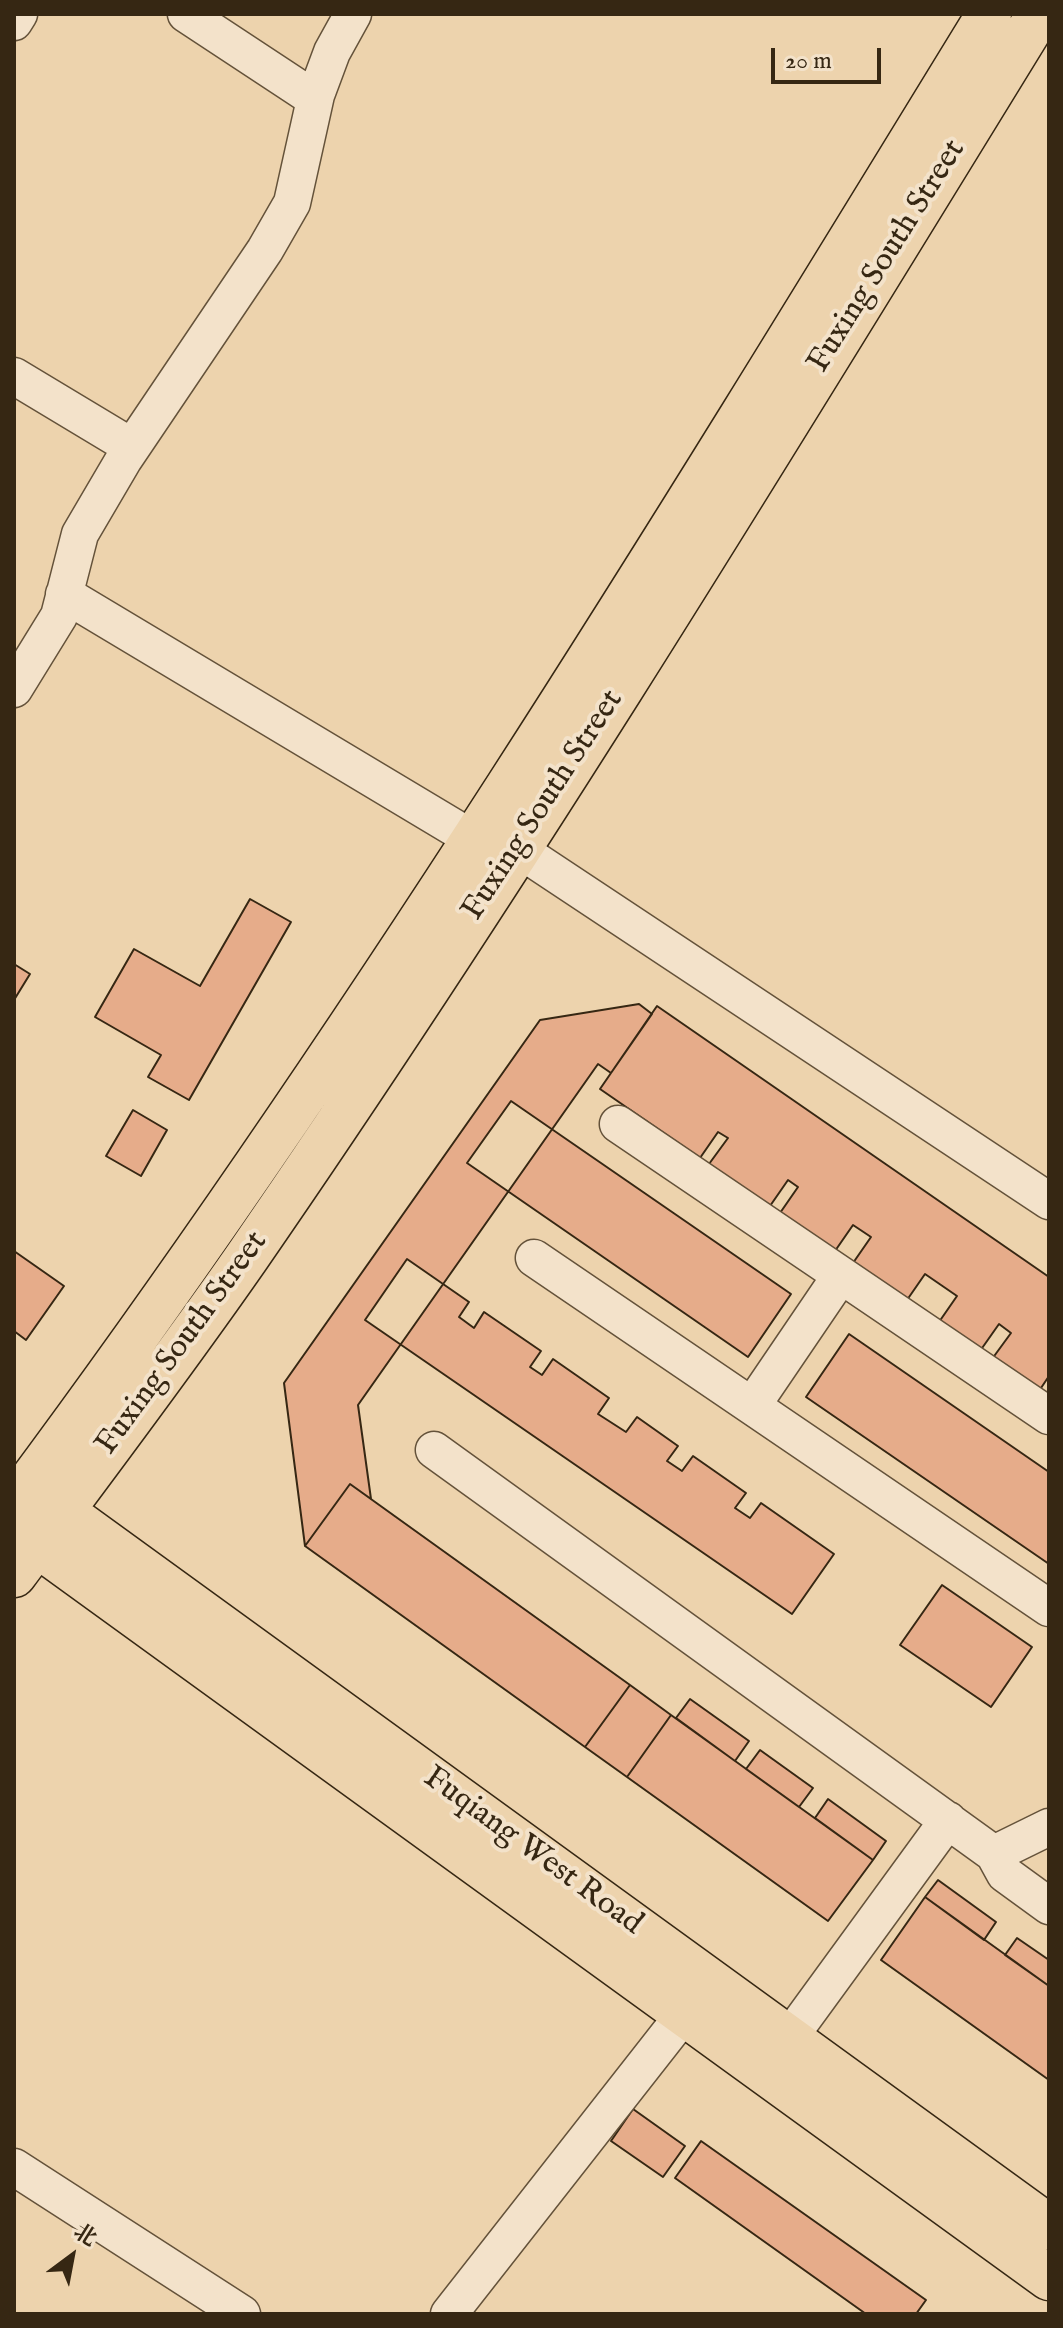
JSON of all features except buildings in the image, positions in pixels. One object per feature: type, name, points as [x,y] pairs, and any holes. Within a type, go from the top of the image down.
[{"type":"main road","name":"Fuxing South Street","points":[[26,1518],[473,839],[989,14]]},
{"type":"main road","name":"Fuxing South Street","points":[[26,1518],[245,1260],[518,849],[1039,14]]},
{"type":"main road","name":"Fuqiang West Road","points":[[26,1518],[685,2013],[1049,2278]]},
{"type":"main road","name":"Fuqiang West Road","points":[[26,1518],[789,2038],[1049,2227]]},
{"type":"street","points":[[14,22],[19,14]]},
{"type":"street","points":[[186,14],[315,99]]},
{"type":"street","points":[[14,689],[59,616],[80,534],[132,447],[265,250],[292,203],[315,99],[332,52],[353,14]]},
{"type":"street","points":[[14,376],[132,447]]},
{"type":"street","points":[[64,594],[473,839]]},
{"type":"street","points":[[518,849],[1049,1201]]},
{"type":"street","points":[[618,1124],[1049,1416]]},
{"type":"street","points":[[534,1258],[1049,1608]]},
{"type":"street","points":[[752,1406],[841,1275]]},
{"type":"street","points":[[434,1450],[994,1854],[1005,1874],[1049,1906]]},
{"type":"street","points":[[789,2038],[948,1820]]},
{"type":"street","points":[[994,1854],[1049,1827]]},
{"type":"street","points":[[449,2314],[685,2013]]},
{"type":"street","points":[[14,2167],[242,2314]]}]
